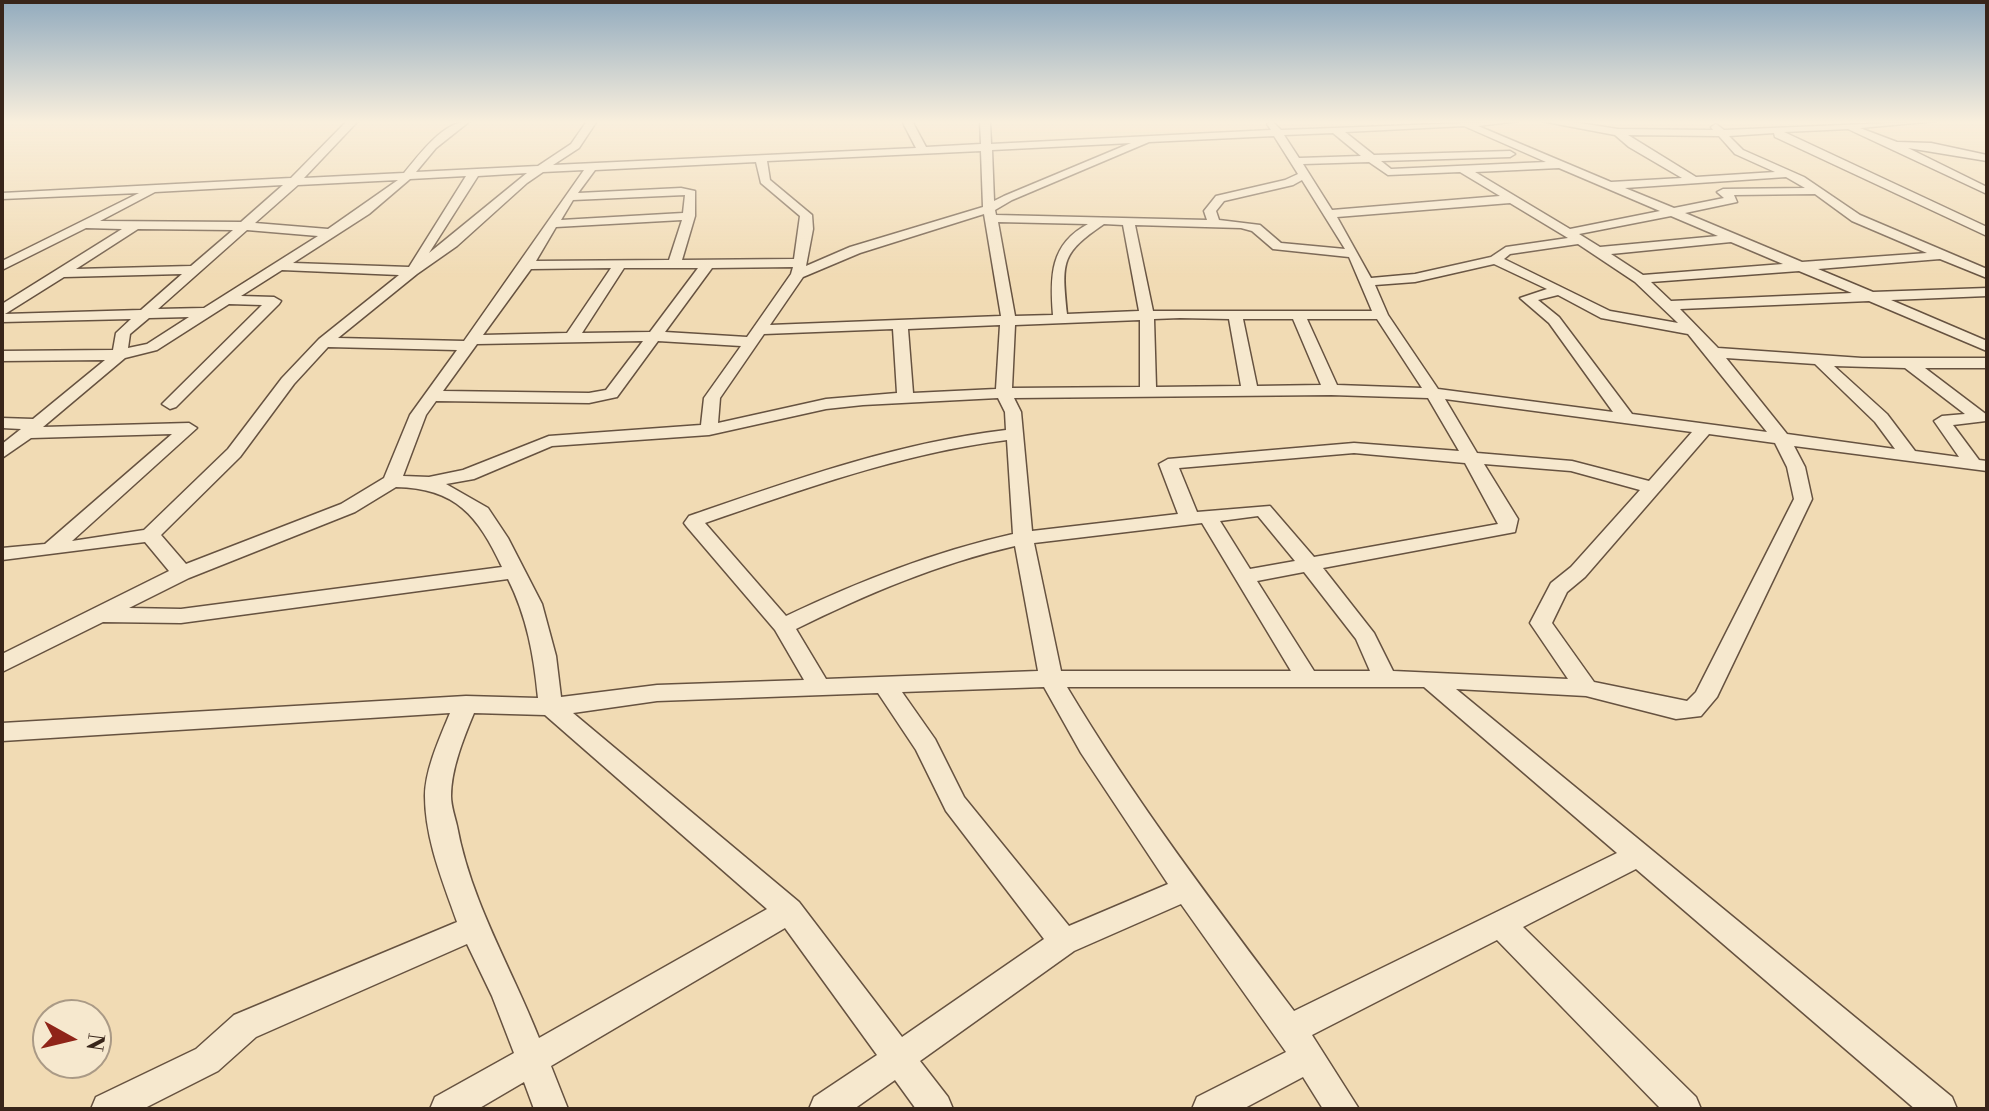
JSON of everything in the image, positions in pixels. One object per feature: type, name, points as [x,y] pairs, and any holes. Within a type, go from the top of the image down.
[{"type":"street","points":[[2,453],[120,355],[123,333],[303,173]]},
{"type":"street","points":[[2,356],[120,355],[152,347],[222,300],[333,233],[409,173]]},
{"type":"street","points":[[2,196],[450,173]]},
{"type":"street","points":[[412,271],[474,173]]},
{"type":"street","points":[[2,554],[150,535],[234,453],[288,381],[324,342],[412,271],[453,243],[536,173]]},
{"type":"street","points":[[392,481],[418,415],[527,265],[588,173]]},
{"type":"street","points":[[709,430],[712,398],[799,269],[807,229],[806,215],[765,181],[763,173]]},
{"type":"street","points":[[986,173],[990,214],[1008,318],[1004,393],[1013,412],[1012,434],[1023,538],[1051,679],[1090,746],[1186,889],[1309,1057],[1342,1109]]},
{"type":"street","points":[[990,214],[1008,198],[1068,173]]},
{"type":"street","points":[[1247,576],[1508,528],[1508,519],[1433,393],[1381,315],[1354,254],[1300,173]]},
{"type":"street","points":[[2,732],[466,704],[551,707],[657,693],[1051,679],[1429,679],[1586,688],[1676,710],[1693,710],[1705,697],[1803,499],[1796,467],[1782,440],[1713,352],[1640,279],[1469,173]]},
{"type":"street","points":[[1579,173],[1987,346]]},
{"type":"street","points":[[1682,173],[1694,180]]},
{"type":"street","points":[[1858,173],[1987,232]]},
{"type":"street","points":[[1951,173],[1987,191]]},
{"type":"street","points":[[1607,185],[1790,174],[1856,218],[1987,274]]},
{"type":"street","points":[[1214,223],[1210,211],[1220,198],[1289,183],[1302,176]]},
{"type":"street","points":[[6,262],[88,225],[153,190]]},
{"type":"street","points":[[1367,282],[1415,278],[1495,260],[1506,251],[1573,237],[1668,211],[1733,200],[1723,192],[1816,191]]},
{"type":"street","points":[[569,197],[691,193],[689,216],[674,264]]},
{"type":"street","points":[[1328,214],[1510,199]]},
{"type":"street","points":[[527,265],[674,264],[799,269],[855,250],[990,214],[1099,223],[1252,225],[1277,246],[1354,254]]},
{"type":"street","points":[[553,224],[689,216]]},
{"type":"street","points":[[1060,318],[1057,279],[1062,251],[1075,236],[1099,223]]},
{"type":"street","points":[[1129,224],[1147,315],[1148,393]]},
{"type":"street","points":[[88,225],[245,226],[333,233]]},
{"type":"street","points":[[2,310],[135,225]]},
{"type":"street","points":[[1598,251],[1731,239]]},
{"type":"street","points":[[1640,279],[1944,256]]},
{"type":"street","points":[[1495,260],[1606,315],[1691,330]]},
{"type":"street","points":[[572,337],[620,265]]},
{"type":"street","points":[[432,396],[602,397],[616,390],[707,265]]},
{"type":"street","points":[[279,266],[412,271]]},
{"type":"street","points":[[64,273],[194,270]]},
{"type":"street","points":[[1560,290],[1531,297],[1527,301],[1564,332],[1628,420]]},
{"type":"street","points":[[1668,305],[1987,292]]},
{"type":"street","points":[[170,404],[274,301],[222,300]]},
{"type":"street","points":[[2,318],[206,312]]},
{"type":"street","points":[[1235,314],[1250,392]]},
{"type":"street","points":[[1298,314],[1331,390]]},
{"type":"street","points":[[324,342],[468,343],[572,337],[756,336],[900,323],[1008,318],[1381,315]]},
{"type":"street","points":[[900,323],[905,396]]},
{"type":"street","points":[[1713,352],[1909,363],[1987,363]]},
{"type":"street","points":[[1817,358],[1881,418],[1908,454]]},
{"type":"street","points":[[1909,363],[1980,417],[1942,421],[1980,465]]},
{"type":"street","points":[[2,664],[182,573],[348,508],[392,481],[429,482],[485,469],[549,441],[709,430],[826,404],[905,396],[1331,390],[1433,393],[1980,465]]},
{"type":"street","points":[[2,423],[29,428],[189,428],[50,550]]},
{"type":"street","points":[[1586,688],[1541,623],[1558,588],[1578,572],[1705,428]]},
{"type":"street","points":[[819,686],[783,626],[694,523],[698,517],[941,443],[1012,434]]},
{"type":"street","points":[[1307,679],[1247,576],[1198,516],[1168,464],[1354,448],[1572,466],[1651,487]]},
{"type":"street","points":[[429,482],[481,512],[515,572],[531,604],[545,656],[551,707],[789,911],[936,1109]]},
{"type":"street","points":[[783,626],[914,567],[1023,538],[1198,516],[1267,511],[1366,638],[1384,677]]},
{"type":"street","points":[[150,535],[182,573]]},
{"type":"street","points":[[99,615],[181,616],[515,572]]},
{"type":"street","points":[[1429,679],[1940,1109]]},
{"type":"street","points":[[886,687],[926,746],[955,804],[1064,942]]},
{"type":"street","points":[[466,704],[451,739],[438,795],[450,863],[474,928],[533,1059],[551,1109]]},
{"type":"street","points":[[1289,1030],[1639,855]]},
{"type":"street","points":[[826,1109],[1064,942],[1186,889]]},
{"type":"street","points":[[447,1109],[789,911]]},
{"type":"street","points":[[1500,924],[1684,1109]]},
{"type":"street","points":[[108,1109],[207,1060],[245,1026],[474,928]]},
{"type":"street","points":[[1209,1109],[1309,1057]]}]
